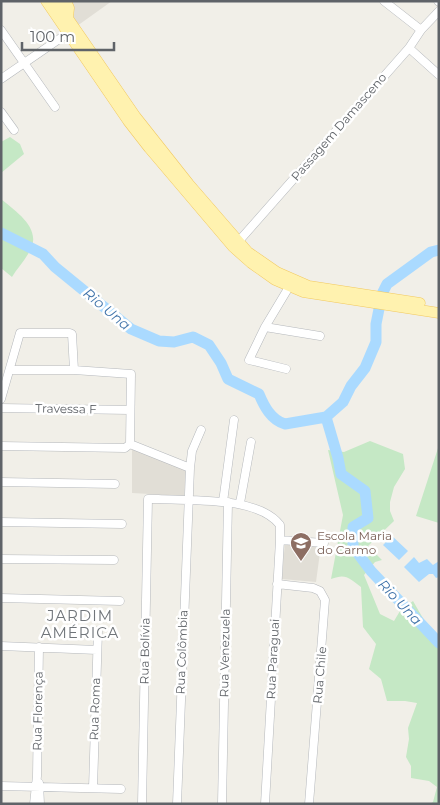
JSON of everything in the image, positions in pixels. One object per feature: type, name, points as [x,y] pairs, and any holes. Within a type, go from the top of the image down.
[{"type":"main road","points":[[46,1],[128,121],[149,148],[233,247],[263,273],[289,287],[314,294],[439,306]]},
{"type":"main road","points":[[56,1],[136,117],[189,184],[248,252],[267,266],[302,284],[373,299]]},
{"type":"main road","points":[[66,1],[69,8],[68,18]]},
{"type":"main road","points":[[388,301],[439,313]]},
{"type":"street","points":[[384,1],[421,30]]},
{"type":"street","name":"Passagem Damasceno","points":[[238,242],[409,48],[421,30],[439,11]]},
{"type":"street","points":[[1,30],[55,107]]},
{"type":"street","points":[[1,80],[68,33]]},
{"type":"street","points":[[409,48],[439,76]]},
{"type":"street","points":[[1,112],[14,130]]},
{"type":"street","points":[[286,369],[249,360],[265,327],[289,287]]},
{"type":"street","points":[[265,327],[320,336]]},
{"type":"street","points":[[1,399],[20,333],[72,334],[74,370]]},
{"type":"street","points":[[10,370],[74,370],[131,374],[128,446]]},
{"type":"street","name":"Travessa F","points":[[1,408],[130,410]]},
{"type":"street","name":"Rua Venezuela","points":[[222,804],[226,502],[234,420]]},
{"type":"street","name":"Rua Colômbia","points":[[177,804],[190,468],[192,451],[201,430]]},
{"type":"street","points":[[188,500],[240,503],[251,442]]},
{"type":"street","points":[[1,446],[128,446],[190,468]]},
{"type":"street","points":[[1,482],[115,484]]},
{"type":"street","name":"Rua Bolívia","points":[[142,804],[148,499],[188,500]]},
{"type":"street","name":"Rua Paraguai","points":[[240,503],[272,517],[280,525],[265,804]]},
{"type":"street","points":[[1,522],[122,524]]},
{"type":"street","points":[[280,540],[324,543]]},
{"type":"street","points":[[1,559],[114,560]]},
{"type":"street","name":"Rua Chile","points":[[277,584],[320,591],[325,600],[309,804]]},
{"type":"street","points":[[1,598],[120,601]]},
{"type":"street","name":"Rua Roma","points":[[93,788],[98,631]]},
{"type":"street","points":[[1,646],[97,650]]},
{"type":"street","name":"Rua Florença","points":[[34,804],[37,787],[39,647]]},
{"type":"street","points":[[1,786],[121,789]]},
{"type":"street","name":"Rua Florença","points":[[37,787],[40,804]]},
{"type":"shaded area","points":[[60,1],[112,1],[77,26]]},
{"type":"shaded area","points":[[132,446],[186,468],[184,496],[132,493]]},
{"type":"shaded area","name":"Escola Maria do Carmo","points":[[285,541],[321,545],[316,582],[282,579]]},
{"type":"green space","points":[[10,137],[20,144],[24,154],[1,173],[1,142]]},
{"type":"green space","points":[[1,199],[29,225],[33,239],[28,254],[12,277],[1,268]]},
{"type":"green space","points":[[370,441],[403,454],[405,469],[394,487],[390,502],[390,511],[394,521],[368,546],[382,560],[375,562],[364,575],[380,614],[394,621],[400,611],[413,601],[439,646],[439,804],[430,804],[433,802],[437,787],[429,781],[411,778],[411,766],[406,757],[409,739],[408,728],[417,703],[387,701],[381,679],[369,669],[376,644],[363,627],[361,587],[347,577],[340,576],[331,579],[343,515],[328,450],[344,452]]},
{"type":"green space","points":[[439,445],[439,523],[416,516]]},
{"type":"water","points":[[392,536],[408,551],[399,560],[383,545]]},
{"type":"water","points":[[414,557],[419,563],[427,559],[433,565],[439,561],[439,577],[436,578],[433,574],[429,574],[419,582],[404,567]]},
{"type":"waterway","name":"Rio Una","points":[[1,233],[43,254],[55,267],[131,329],[159,341],[174,342],[193,337],[209,345],[221,363],[228,379],[259,394],[269,412],[280,422],[285,424],[326,417],[341,474],[365,491],[368,518],[353,527],[353,547],[371,571],[439,643]]},
{"type":"waterway","points":[[326,417],[343,402],[351,386],[365,368],[376,342],[376,324],[382,294],[387,284],[431,252],[439,250]]},
{"type":"place","name":"Escola Maria do Carmo","points":[[301,562]]},
{"type":"district","name":"JARDIM AMÉRICA","points":[[80,624]]}]
